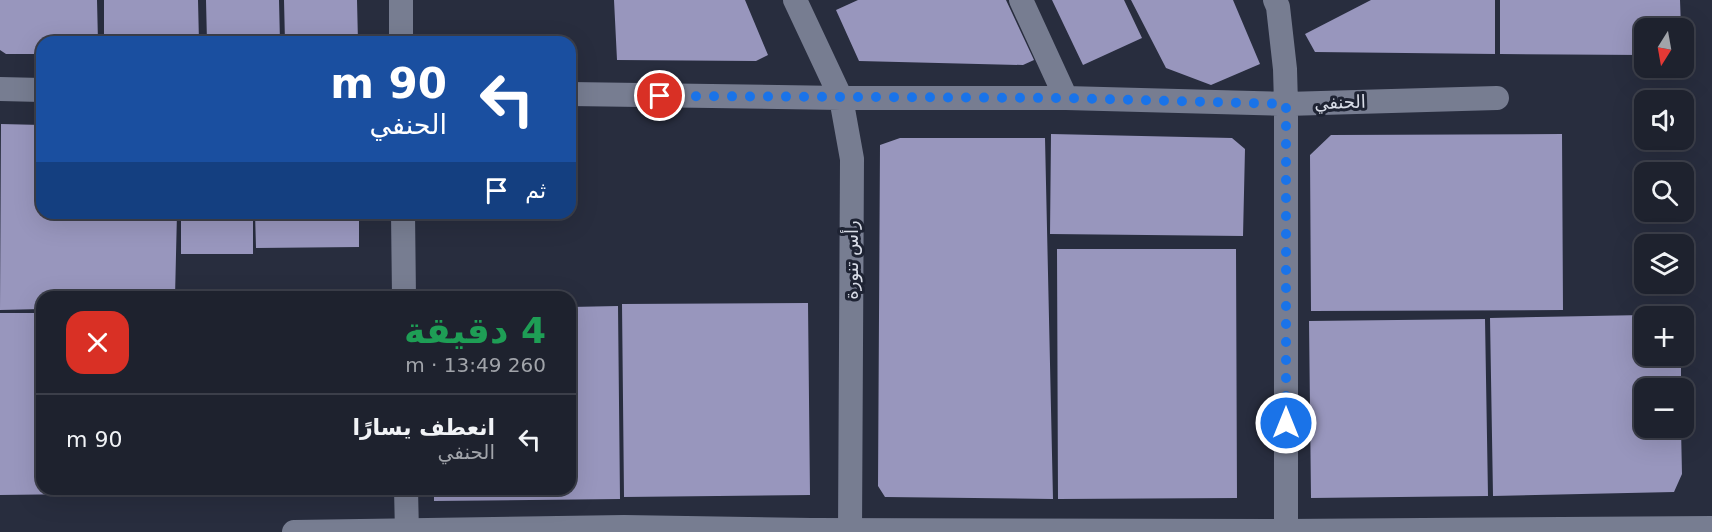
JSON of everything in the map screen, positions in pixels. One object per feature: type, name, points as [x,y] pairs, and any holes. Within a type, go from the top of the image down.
[{"type":"street","points":[[401,0],[401,36]]},
{"type":"street","name":"رأس تنورة","points":[[795,0],[841,98],[852,159],[850,531]]},
{"type":"street","points":[[1021,0],[1066,98]]},
{"type":"street","points":[[1282,2],[1286,104],[1286,532]]},
{"type":"street","points":[[0,89],[36,90]]},
{"type":"street","name":"الحنفي","points":[[576,94],[1066,98],[1286,104],[1497,98]]},
{"type":"street","points":[[403,219],[404,291]]},
{"type":"street","points":[[406,495],[407,531]]},
{"type":"street","points":[[294,532],[624,530],[1286,532],[1712,528]]},
{"type":"building","points":[[0,0],[97,0],[98,36],[36,36],[36,54],[6,54],[0,50]]},
{"type":"building","points":[[104,0],[198,0],[199,36],[104,36]]},
{"type":"building","points":[[206,0],[279,0],[280,36],[207,36]]},
{"type":"building","points":[[284,0],[357,0],[358,36],[285,36]]},
{"type":"building","points":[[614,0],[745,0],[768,55],[756,61],[617,60]]},
{"type":"building","points":[[858,0],[1006,0],[1034,60],[1023,65],[859,61],[836,10]]},
{"type":"building","points":[[1052,0],[1124,0],[1142,38],[1083,65]]},
{"type":"building","points":[[1131,0],[1233,0],[1260,64],[1211,85],[1166,68]]},
{"type":"building","points":[[1371,0],[1495,0],[1495,54],[1315,52],[1305,34]]},
{"type":"building","points":[[1500,0],[1680,0],[1681,18],[1634,18],[1634,55],[1500,54]]},
{"type":"building","points":[[1,124],[36,125],[36,219],[177,219],[175,291],[36,291],[36,309],[0,310]]},
{"type":"building","points":[[1051,134],[1232,138],[1245,149],[1243,236],[1050,234]]},
{"type":"building","points":[[1562,134],[1563,310],[1311,311],[1310,155],[1331,135]]},
{"type":"building","points":[[900,138],[1045,138],[1053,499],[885,497],[878,486],[880,145]]},
{"type":"building","points":[[181,219],[253,219],[253,254],[181,254]]},
{"type":"building","points":[[255,219],[359,219],[359,247],[256,248]]},
{"type":"building","points":[[1057,249],[1236,249],[1237,498],[1058,499]]},
{"type":"building","points":[[808,303],[810,495],[624,497],[622,304]]},
{"type":"building","points":[[618,306],[620,499],[434,501],[434,495],[576,495],[576,307]]},
{"type":"building","points":[[0,313],[36,313],[36,495],[0,495]]},
{"type":"building","points":[[1634,315],[1634,366],[1681,366],[1681,378],[1634,378],[1634,438],[1681,438],[1682,474],[1674,492],[1493,496],[1490,318]]},
{"type":"building","points":[[1485,319],[1488,496],[1311,498],[1309,321]]},
{"type":"route","points":[[660,96],[1066,98],[1286,104],[1286,423]]}]
